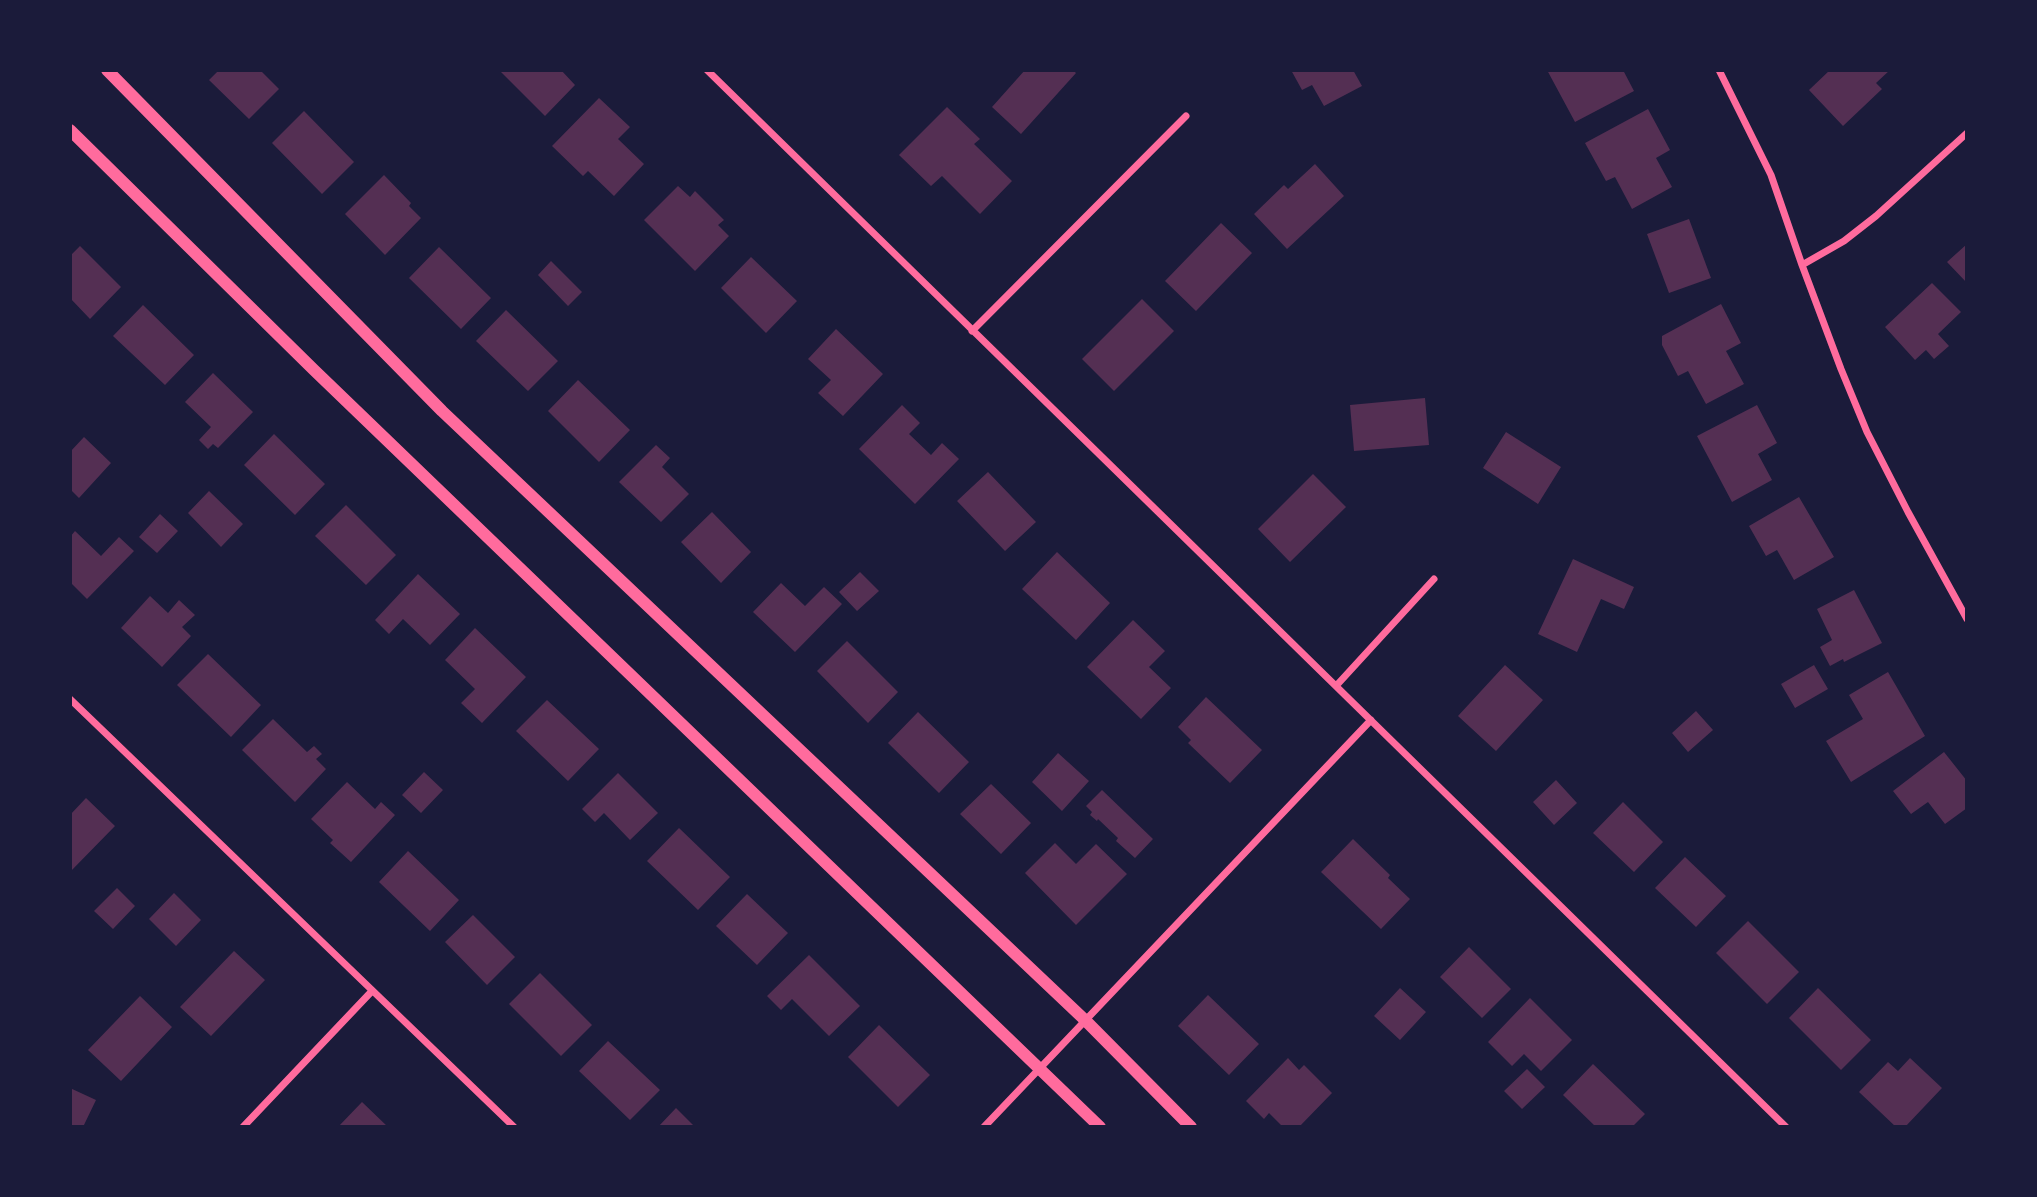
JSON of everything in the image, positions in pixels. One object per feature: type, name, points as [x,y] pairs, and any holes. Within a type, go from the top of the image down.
[{"type":"street","points":[[107,70],[442,411],[1086,1021],[1191,1127]]},
{"type":"street","points":[[707,70],[1786,1127]]},
{"type":"street","points":[[1719,70],[1771,175],[1802,265],[1867,432],[1967,619]]},
{"type":"street","points":[[972,331],[1186,116]]},
{"type":"street","points":[[70,130],[314,370],[1100,1127]]},
{"type":"street","points":[[1802,265],[1844,241],[1876,216],[1967,133]]},
{"type":"street","points":[[1336,686],[1434,579]]},
{"type":"street","points":[[70,699],[514,1127]]},
{"type":"street","points":[[984,1127],[1371,720]]},
{"type":"street","points":[[243,1127],[372,991]]},
{"type":"building","points":[[219,70],[260,70],[279,89],[249,119],[209,80]]},
{"type":"building","points":[[499,70],[561,70],[575,85],[545,116]]},
{"type":"building","points":[[1025,70],[1073,70],[1076,73],[1021,134],[992,107]]},
{"type":"building","points":[[1291,70],[1353,70],[1362,86],[1324,106],[1312,85],[1302,90]]},
{"type":"building","points":[[1547,70],[1623,70],[1634,91],[1575,122]]},
{"type":"building","points":[[1830,70],[1890,70],[1876,83],[1882,89],[1843,126],[1809,90]]},
{"type":"building","points":[[599,98],[630,127],[618,139],[644,164],[614,196],[588,171],[583,176],[552,146]]},
{"type":"building","points":[[947,107],[980,139],[974,144],[1012,181],[980,214],[942,176],[931,186],[899,155]]},
{"type":"building","points":[[1648,109],[1670,150],[1656,158],[1672,187],[1632,209],[1615,177],[1606,181],[1585,143]]},
{"type":"building","points":[[304,111],[354,162],[322,194],[272,143]]},
{"type":"building","points":[[1315,164],[1344,196],[1287,249],[1254,214],[1284,185],[1288,189]]},
{"type":"building","points":[[384,175],[411,203],[409,206],[421,218],[385,255],[345,214]]},
{"type":"building","points":[[678,186],[690,197],[695,191],[724,220],[718,225],[729,236],[695,271],[644,220]]},
{"type":"building","points":[[1689,219],[1711,278],[1669,293],[1647,234]]},
{"type":"building","points":[[1221,223],[1252,253],[1196,311],[1165,281]]},
{"type":"building","points":[[1967,244],[1967,283],[1947,262]]},
{"type":"building","points":[[80,246],[121,287],[90,319],[70,298],[70,256]]},
{"type":"building","points":[[439,247],[491,298],[461,329],[409,278]]},
{"type":"building","points":[[751,257],[797,301],[766,333],[721,288]]},
{"type":"building","points":[[551,261],[582,292],[568,306],[538,275]]},
{"type":"building","points":[[1932,283],[1961,312],[1938,334],[1949,346],[1934,359],[1926,350],[1915,360],[1885,327]]},
{"type":"building","points":[[1142,299],[1174,331],[1114,391],[1082,359]]},
{"type":"building","points":[[1721,304],[1741,343],[1726,351],[1744,384],[1706,404],[1688,371],[1678,376],[1662,345],[1662,336]]},
{"type":"building","points":[[143,305],[194,355],[165,385],[113,336]]},
{"type":"building","points":[[506,310],[558,361],[528,391],[476,341]]},
{"type":"building","points":[[836,329],[883,374],[843,416],[818,393],[831,380],[808,359]]},
{"type":"building","points":[[213,373],[253,412],[218,448],[213,444],[208,449],[199,440],[211,427],[185,402]]},
{"type":"building","points":[[578,380],[630,430],[599,462],[548,411]]},
{"type":"building","points":[[1425,398],[1429,445],[1354,451],[1350,405]]},
{"type":"building","points":[[902,405],[920,423],[909,434],[931,455],[942,443],[959,459],[915,504],[859,449]]},
{"type":"building","points":[[1757,405],[1777,443],[1758,454],[1772,480],[1732,502],[1697,436]]},
{"type":"building","points":[[1506,432],[1561,467],[1538,504],[1483,468]]},
{"type":"building","points":[[274,434],[325,484],[295,515],[244,465]]},
{"type":"building","points":[[84,437],[111,463],[79,498],[70,489],[70,452]]},
{"type":"building","points":[[656,445],[670,458],[662,467],[689,494],[661,522],[619,482]]},
{"type":"building","points":[[988,472],[1036,522],[1005,551],[957,501]]},
{"type":"building","points":[[1313,474],[1346,507],[1290,562],[1258,529]]},
{"type":"building","points":[[209,491],[243,524],[221,547],[188,513]]},
{"type":"building","points":[[1799,497],[1834,557],[1794,580],[1777,550],[1766,556],[1749,526]]},
{"type":"building","points":[[346,505],[396,555],[366,585],[315,536]]},
{"type":"building","points":[[712,512],[751,552],[721,583],[681,542]]},
{"type":"building","points":[[160,514],[178,531],[157,553],[139,537]]},
{"type":"building","points":[[75,531],[101,556],[119,537],[134,551],[87,599],[70,582],[70,537]]},
{"type":"building","points":[[1057,552],[1110,603],[1076,640],[1022,589]]},
{"type":"building","points":[[1573,559],[1634,587],[1624,609],[1601,599],[1577,652],[1538,634]]},
{"type":"building","points":[[860,572],[879,591],[857,611],[839,592]]},
{"type":"building","points":[[418,574],[460,614],[430,645],[403,619],[389,634],[375,620]]},
{"type":"building","points":[[781,583],[805,606],[824,587],[842,604],[795,652],[753,612]]},
{"type":"building","points":[[1854,590],[1882,643],[1830,666],[1820,647],[1832,640],[1817,609]]},
{"type":"building","points":[[150,596],[168,613],[179,600],[195,615],[182,627],[191,636],[162,667],[121,628]]},
{"type":"building","points":[[1133,620],[1165,651],[1149,667],[1171,688],[1141,719],[1087,667]]},
{"type":"building","points":[[475,628],[526,677],[482,723],[461,703],[475,689],[445,660]]},
{"type":"building","points":[[847,641],[898,692],[868,723],[817,671]]},
{"type":"building","points":[[208,654],[261,705],[231,737],[177,685]]},
{"type":"building","points":[[1505,665],[1543,700],[1496,751],[1458,716]]},
{"type":"building","points":[[1814,665],[1828,689],[1795,708],[1781,684]]},
{"type":"building","points":[[1888,672],[1925,736],[1851,782],[1826,741],[1863,719],[1849,695]]},
{"type":"building","points":[[1206,697],[1262,750],[1230,783],[1188,743],[1191,740],[1178,727]]},
{"type":"building","points":[[547,700],[599,749],[568,781],[516,731]]},
{"type":"building","points":[[1696,711],[1713,730],[1688,752],[1672,733]]},
{"type":"building","points":[[918,712],[969,762],[939,793],[888,743]]},
{"type":"building","points":[[273,719],[307,752],[314,746],[322,754],[316,759],[326,769],[295,802],[242,750]]},
{"type":"building","points":[[1944,752],[1967,781],[1967,808],[1945,824],[1928,802],[1911,814],[1893,791]]},
{"type":"building","points":[[1058,753],[1089,781],[1062,811],[1032,782]]},
{"type":"building","points":[[424,772],[443,790],[421,813],[402,795]]},
{"type":"building","points":[[618,773],[658,813],[630,840],[604,813],[595,822],[582,809]]},
{"type":"building","points":[[1556,780],[1577,803],[1554,825],[1533,802]]},
{"type":"building","points":[[347,782],[375,809],[381,802],[395,815],[351,862],[330,843],[333,840],[311,819]]},
{"type":"building","points":[[991,784],[1031,823],[1001,854],[960,814]]},
{"type":"building","points":[[1102,790],[1153,839],[1135,858],[1116,841],[1118,838],[1090,815],[1092,812],[1086,806]]},
{"type":"building","points":[[86,798],[115,826],[70,872],[70,815]]},
{"type":"building","points":[[1623,802],[1663,842],[1634,872],[1593,833]]},
{"type":"building","points":[[679,828],[730,877],[698,910],[647,861]]},
{"type":"building","points":[[1353,839],[1410,899],[1381,929],[1321,872]]},
{"type":"building","points":[[1055,843],[1076,864],[1096,844],[1127,874],[1076,925],[1025,873]]},
{"type":"building","points":[[408,851],[459,900],[430,931],[379,882]]},
{"type":"building","points":[[1685,857],[1726,896],[1696,927],[1655,888]]},
{"type":"building","points":[[117,888],[135,906],[113,929],[94,911]]},
{"type":"building","points":[[174,893],[201,920],[176,946],[149,919]]},
{"type":"building","points":[[747,894],[788,933],[757,965],[716,926]]},
{"type":"building","points":[[473,915],[515,957],[487,985],[445,942]]},
{"type":"building","points":[[1748,921],[1799,972],[1767,1004],[1716,953]]},
{"type":"building","points":[[1469,947],[1511,989],[1482,1018],[1440,977]]},
{"type":"building","points":[[234,951],[265,980],[211,1036],[180,1007]]},
{"type":"building","points":[[809,955],[860,1006],[829,1036],[792,999],[781,1010],[767,996]]},
{"type":"building","points":[[540,973],[592,1025],[561,1056],[509,1004]]},
{"type":"building","points":[[1400,988],[1426,1012],[1400,1040],[1374,1016]]},
{"type":"building","points":[[1818,988],[1871,1040],[1841,1070],[1789,1018]]},
{"type":"building","points":[[1208,995],[1259,1044],[1229,1075],[1178,1026]]},
{"type":"building","points":[[140,996],[172,1027],[121,1081],[88,1050]]},
{"type":"building","points":[[1530,998],[1572,1040],[1541,1071],[1524,1054],[1512,1066],[1488,1042]]},
{"type":"building","points":[[879,1025],[930,1075],[898,1107],[848,1057]]},
{"type":"building","points":[[608,1041],[660,1090],[630,1120],[579,1071]]},
{"type":"building","points":[[1288,1058],[1299,1070],[1304,1065],[1332,1093],[1299,1127],[1283,1127],[1269,1113],[1264,1119],[1246,1101]]},
{"type":"building","points":[[1910,1058],[1942,1088],[1905,1127],[1896,1127],[1859,1092],[1888,1062],[1898,1071]]},
{"type":"building","points":[[1593,1064],[1645,1114],[1632,1127],[1596,1127],[1563,1095]]},
{"type":"building","points":[[1527,1069],[1545,1087],[1522,1109],[1504,1091]]},
{"type":"building","points":[[70,1088],[96,1100],[83,1127],[70,1127]]},
{"type":"building","points":[[362,1102],[388,1127],[338,1127]]},
{"type":"building","points":[[676,1108],[695,1127],[658,1127]]}]
